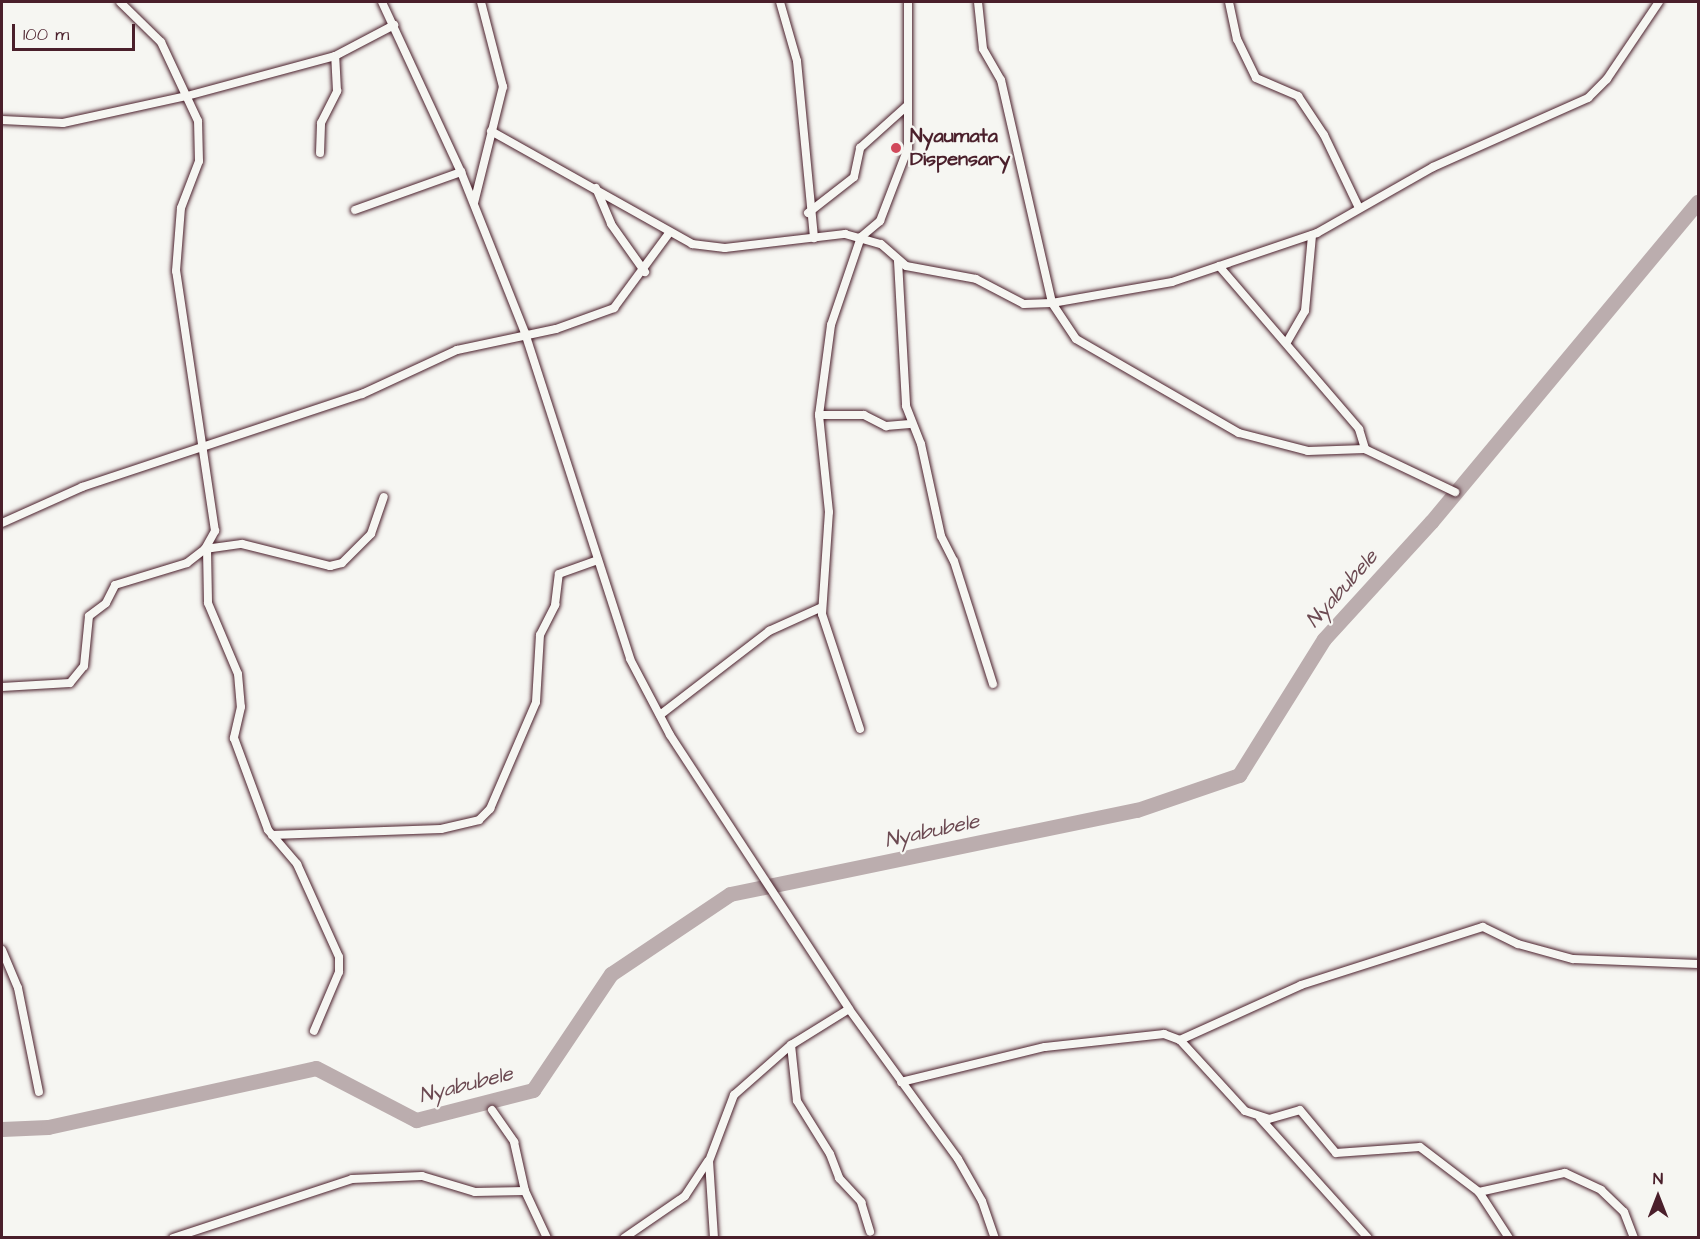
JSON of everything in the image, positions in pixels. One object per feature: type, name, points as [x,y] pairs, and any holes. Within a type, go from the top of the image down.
[{"type":"street","points":[[120,2],[162,42],[196,113],[200,149],[181,208],[176,271],[201,451],[216,522],[206,549],[208,603],[238,674],[242,702],[234,738],[272,835],[297,864],[339,957],[339,972],[314,1031]]},
{"type":"street","points":[[382,2],[394,24],[422,98],[461,172],[525,333],[630,659],[660,715],[761,868],[849,1009],[958,1159],[982,1201],[995,1238]]},
{"type":"street","points":[[474,203],[490,131],[499,110],[502,70],[482,2]]},
{"type":"street","points":[[780,2],[797,61],[808,213],[814,238]]},
{"type":"street","points":[[860,729],[827,639],[822,607],[830,512],[819,415],[831,325],[861,237],[880,221],[905,160],[908,105],[908,2]]},
{"type":"street","points":[[978,2],[983,50],[1002,80],[1052,303],[1082,346],[1239,433],[1308,451],[1365,449],[1455,492]]},
{"type":"street","points":[[1229,2],[1237,39],[1256,78],[1298,96],[1324,135],[1358,206]]},
{"type":"street","points":[[490,131],[596,187],[669,233],[708,248],[814,238],[861,237],[881,244],[898,261],[976,279],[1024,304],[1052,303],[1145,288],[1312,236],[1358,206],[1588,98],[1607,79],[1659,2]]},
{"type":"street","points":[[2,120],[63,123],[187,96],[335,56],[394,24]]},
{"type":"street","points":[[320,153],[321,123],[337,91],[335,56]]},
{"type":"street","points":[[808,213],[854,177],[860,148],[908,105]]},
{"type":"street","points":[[355,210],[461,172]]},
{"type":"street","points":[[596,187],[611,224],[645,272]]},
{"type":"street","points":[[2,523],[82,488],[201,451],[362,394],[457,350],[525,333],[571,325],[614,308],[645,272],[669,233]]},
{"type":"street","points":[[1287,342],[1305,311],[1312,236]]},
{"type":"street","points":[[898,261],[900,362],[910,424],[921,444],[941,536],[954,561],[993,684]]},
{"type":"street","points":[[1220,266],[1239,295],[1287,342],[1310,377],[1359,429],[1365,449]]},
{"type":"street","points":[[819,415],[864,416],[886,426],[910,424]]},
{"type":"street","points":[[2,687],[70,682],[84,666],[89,616],[106,603],[115,585],[187,563],[206,549],[242,544],[330,566],[342,563],[371,534],[384,497]]},
{"type":"street","points":[[272,835],[441,829],[479,820],[490,809],[536,702],[540,635],[555,605],[559,574],[598,560]]},
{"type":"street","points":[[660,715],[769,631],[822,607]]},
{"type":"street","points":[[901,1082],[1101,1037],[1144,1032],[1180,1040],[1301,985],[1483,927],[1518,944],[1573,958],[1698,964]]},
{"type":"street","points":[[2,950],[18,988],[39,1092]]},
{"type":"street","points":[[714,1238],[709,1161],[715,1132],[735,1095],[791,1045],[849,1009]]},
{"type":"street","points":[[1180,1040],[1225,1094],[1260,1118],[1368,1238]]},
{"type":"street","points":[[791,1045],[796,1101],[830,1154],[838,1178],[861,1202],[870,1232]]},
{"type":"street","points":[[492,1110],[514,1142],[525,1191],[547,1238]]},
{"type":"street","points":[[1260,1118],[1300,1110],[1341,1155],[1420,1147],[1479,1192],[1509,1238]]},
{"type":"street","points":[[624,1238],[685,1196],[709,1161]]},
{"type":"street","points":[[1479,1192],[1565,1173],[1601,1190],[1624,1212],[1634,1238]]},
{"type":"street","points":[[173,1238],[361,1178],[422,1176],[475,1192],[525,1191]]},
{"type":"waterway","name":"Nyabubele","points":[[2,1129],[48,1127],[316,1068],[416,1120],[533,1090],[611,974],[730,894],[1137,810],[1239,775],[1324,639],[1431,522],[1698,202]]},
{"type":"place","name":"Nyaumata Dispensary","points":[[896,148]]}]
